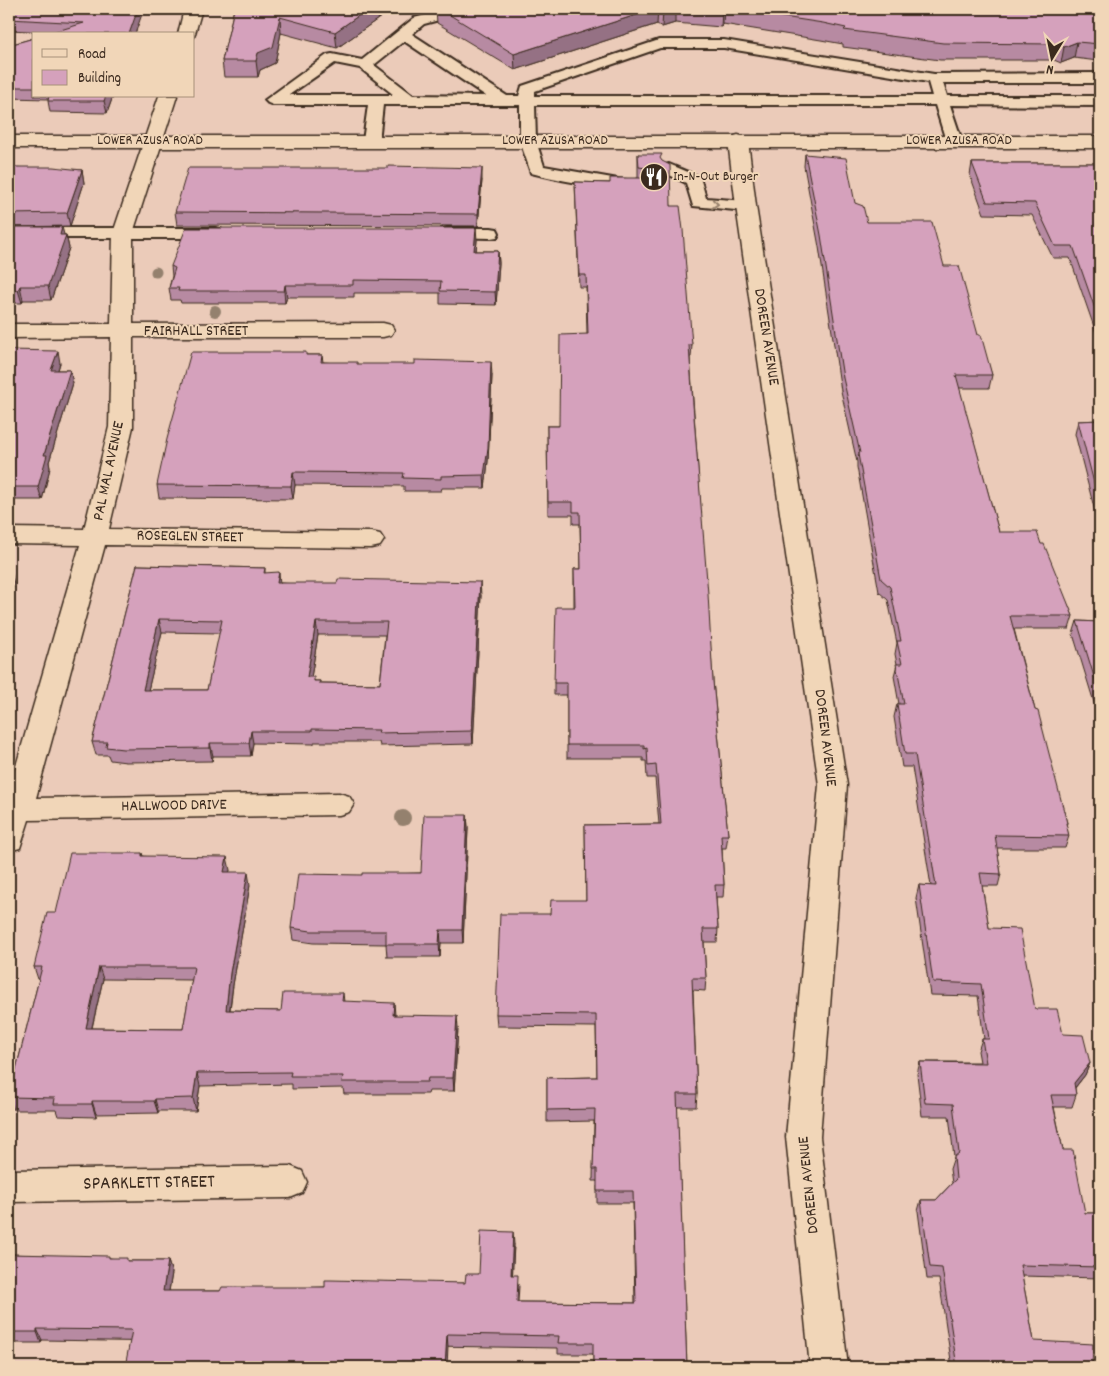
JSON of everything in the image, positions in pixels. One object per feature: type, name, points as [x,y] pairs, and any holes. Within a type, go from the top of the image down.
[{"type":"street","points":[[187,32],[193,9]]},
{"type":"street","name":"PAL MAL AVENUE","points":[[9,840],[13,808],[95,537],[121,427],[123,234],[167,98]]},
{"type":"street","name":"LOWER AZUSA ROAD","points":[[9,142],[153,140],[1100,142]]},
{"type":"street","name":"DOREEN AVENUE","points":[[738,141],[746,206],[834,784],[803,1137],[829,1367]]},
{"type":"street","name":"FAIRHALL STREET","points":[[9,331],[383,330]]},
{"type":"street","name":"ROSEGLEN STREET","points":[[9,536],[371,540]]},
{"type":"street","name":"HALLWOOD DRIVE","points":[[13,808],[339,804]]},
{"type":"street","name":"SPARKLETT STREET","points":[[9,1186],[290,1182]]},
{"type":"lane","points":[[365,65],[419,21],[464,9]]},
{"type":"lane","points":[[403,34],[503,100]]},
{"type":"lane","points":[[639,177],[618,184],[537,170],[528,141],[526,89],[658,44],[724,44],[934,78],[1100,78]]},
{"type":"lane","points":[[409,100],[365,65],[332,58],[273,100],[1100,101]]},
{"type":"lane","points":[[934,78],[954,141]]},
{"type":"lane","points":[[371,141],[376,100]]},
{"type":"lane","points":[[669,177],[694,180],[700,202],[746,206]]},
{"type":"lane","points":[[9,233],[232,233]]},
{"type":"lane","points":[[431,233],[491,233]]},
{"type":"building","points":[[9,9],[138,9],[130,32],[54,32],[84,23],[9,19]]},
{"type":"building","points":[[234,9],[368,9],[335,32],[280,17],[273,47],[258,53],[256,61],[222,61]]},
{"type":"building","points":[[440,9],[655,9],[514,54]]},
{"type":"building","points":[[697,9],[724,9],[722,11]]},
{"type":"building","points":[[730,9],[1100,9],[1100,44],[1077,42],[1064,47],[1057,44],[943,43],[844,30],[846,28],[823,23]]},
{"type":"building","points":[[32,39],[32,87],[9,87],[9,45]]},
{"type":"building","points":[[49,98],[105,98],[104,101],[48,101]]},
{"type":"building","points":[[638,154],[662,154],[660,158],[662,161],[670,165],[671,206],[680,206],[692,345],[689,345],[713,681],[728,835],[721,835],[724,885],[715,885],[718,929],[703,929],[706,978],[692,978],[697,1094],[677,1094],[687,1367],[593,1367],[593,1343],[558,1343],[559,1336],[447,1334],[445,1367],[125,1367],[132,1330],[37,1329],[37,1332],[9,1332],[9,1254],[109,1256],[109,1258],[127,1258],[127,1261],[168,1261],[163,1291],[220,1291],[222,1287],[325,1287],[325,1280],[465,1283],[466,1274],[479,1274],[481,1231],[513,1232],[511,1275],[518,1275],[517,1302],[636,1303],[633,1191],[597,1191],[597,1169],[593,1169],[595,1109],[547,1110],[547,1078],[597,1077],[596,1015],[496,1014],[500,914],[550,914],[551,900],[586,900],[585,825],[661,824],[656,765],[648,766],[647,748],[644,749],[644,745],[567,745],[567,683],[554,683],[556,607],[575,607],[574,569],[581,569],[580,512],[573,512],[573,502],[548,502],[547,426],[559,426],[560,335],[588,334],[586,275],[579,275],[575,182],[610,183],[610,178],[646,178],[649,172],[646,168],[639,167]]},
{"type":"building","points":[[805,154],[846,158],[855,203],[863,206],[867,222],[932,222],[944,266],[959,266],[978,335],[981,335],[992,375],[956,375],[999,532],[1037,532],[1041,544],[1044,544],[1073,616],[1010,616],[1035,710],[1038,711],[1069,836],[995,835],[1001,874],[980,873],[989,928],[1020,929],[1035,1009],[1057,1009],[1063,1034],[1083,1035],[1090,1063],[1074,1083],[1076,1095],[1051,1095],[1063,1150],[1073,1150],[1085,1213],[1100,1213],[1100,1267],[1020,1265],[1034,1341],[1093,1344],[1092,1367],[957,1367],[942,1268],[930,1267],[921,1200],[936,1200],[956,1179],[954,1157],[959,1153],[953,1104],[925,1103],[920,1062],[986,1063],[982,1039],[989,1039],[981,984],[933,982],[919,885],[936,886],[915,754],[905,754],[897,704],[904,704],[896,664],[902,664],[897,641],[901,641],[890,587],[881,579],[858,454],[860,453],[843,378],[821,235]]},
{"type":"building","points":[[972,163],[1100,163],[1100,323],[1073,246],[1055,246],[1035,203],[987,202]]},
{"type":"building","points":[[388,166],[482,168],[478,214],[175,212],[188,168],[388,168]]},
{"type":"building","points":[[9,167],[53,167],[82,170],[67,213],[9,214]]},
{"type":"building","points":[[9,227],[62,227],[60,235],[66,235],[48,286],[20,286],[18,290],[9,290]]},
{"type":"building","points":[[186,228],[476,228],[474,251],[498,251],[495,292],[440,291],[441,281],[353,280],[353,285],[285,285],[284,291],[178,291],[179,288],[169,288],[175,268],[171,266]]},
{"type":"building","points":[[9,350],[58,351],[51,370],[70,370],[44,455],[47,455],[38,487],[11,487],[9,489]]},
{"type":"building","points":[[191,352],[306,352],[306,355],[322,355],[321,362],[357,362],[357,364],[415,364],[415,360],[491,362],[488,448],[484,475],[441,476],[441,479],[403,478],[404,473],[293,472],[291,486],[157,485],[167,439]]},
{"type":"building","points":[[1100,420],[1100,506],[1078,421]]},
{"type":"building","points":[[137,565],[265,568],[264,573],[279,572],[277,583],[337,583],[338,579],[480,582],[472,731],[378,733],[379,730],[312,729],[312,731],[251,731],[249,743],[210,743],[210,748],[123,749],[106,747],[107,742],[92,742]],"holes":[[[159,619],[222,620],[207,690],[143,690]],[[316,622],[387,622],[380,684],[319,683],[320,681],[314,681],[314,677],[307,677]]]},
{"type":"building","points":[[1077,621],[1100,622],[1100,696]]},
{"type":"building","points":[[424,815],[467,815],[462,930],[440,930],[439,944],[386,944],[386,931],[311,931],[291,928],[298,874],[362,875],[362,873],[421,873]]},
{"type":"building","points":[[70,853],[142,853],[142,856],[227,857],[224,872],[248,872],[230,973],[226,1010],[281,1011],[283,993],[343,993],[342,1001],[394,1003],[393,1015],[457,1016],[453,1078],[428,1078],[427,1082],[342,1082],[343,1076],[290,1076],[291,1072],[197,1073],[193,1098],[155,1099],[154,1101],[92,1101],[92,1104],[54,1104],[55,1098],[9,1097],[42,967],[34,967],[47,913],[56,913]],"holes":[[[99,967],[194,967],[183,1029],[86,1028]]]},
{"type":"place","name":"In-N-Out Burger","points":[[654,177]]}]
